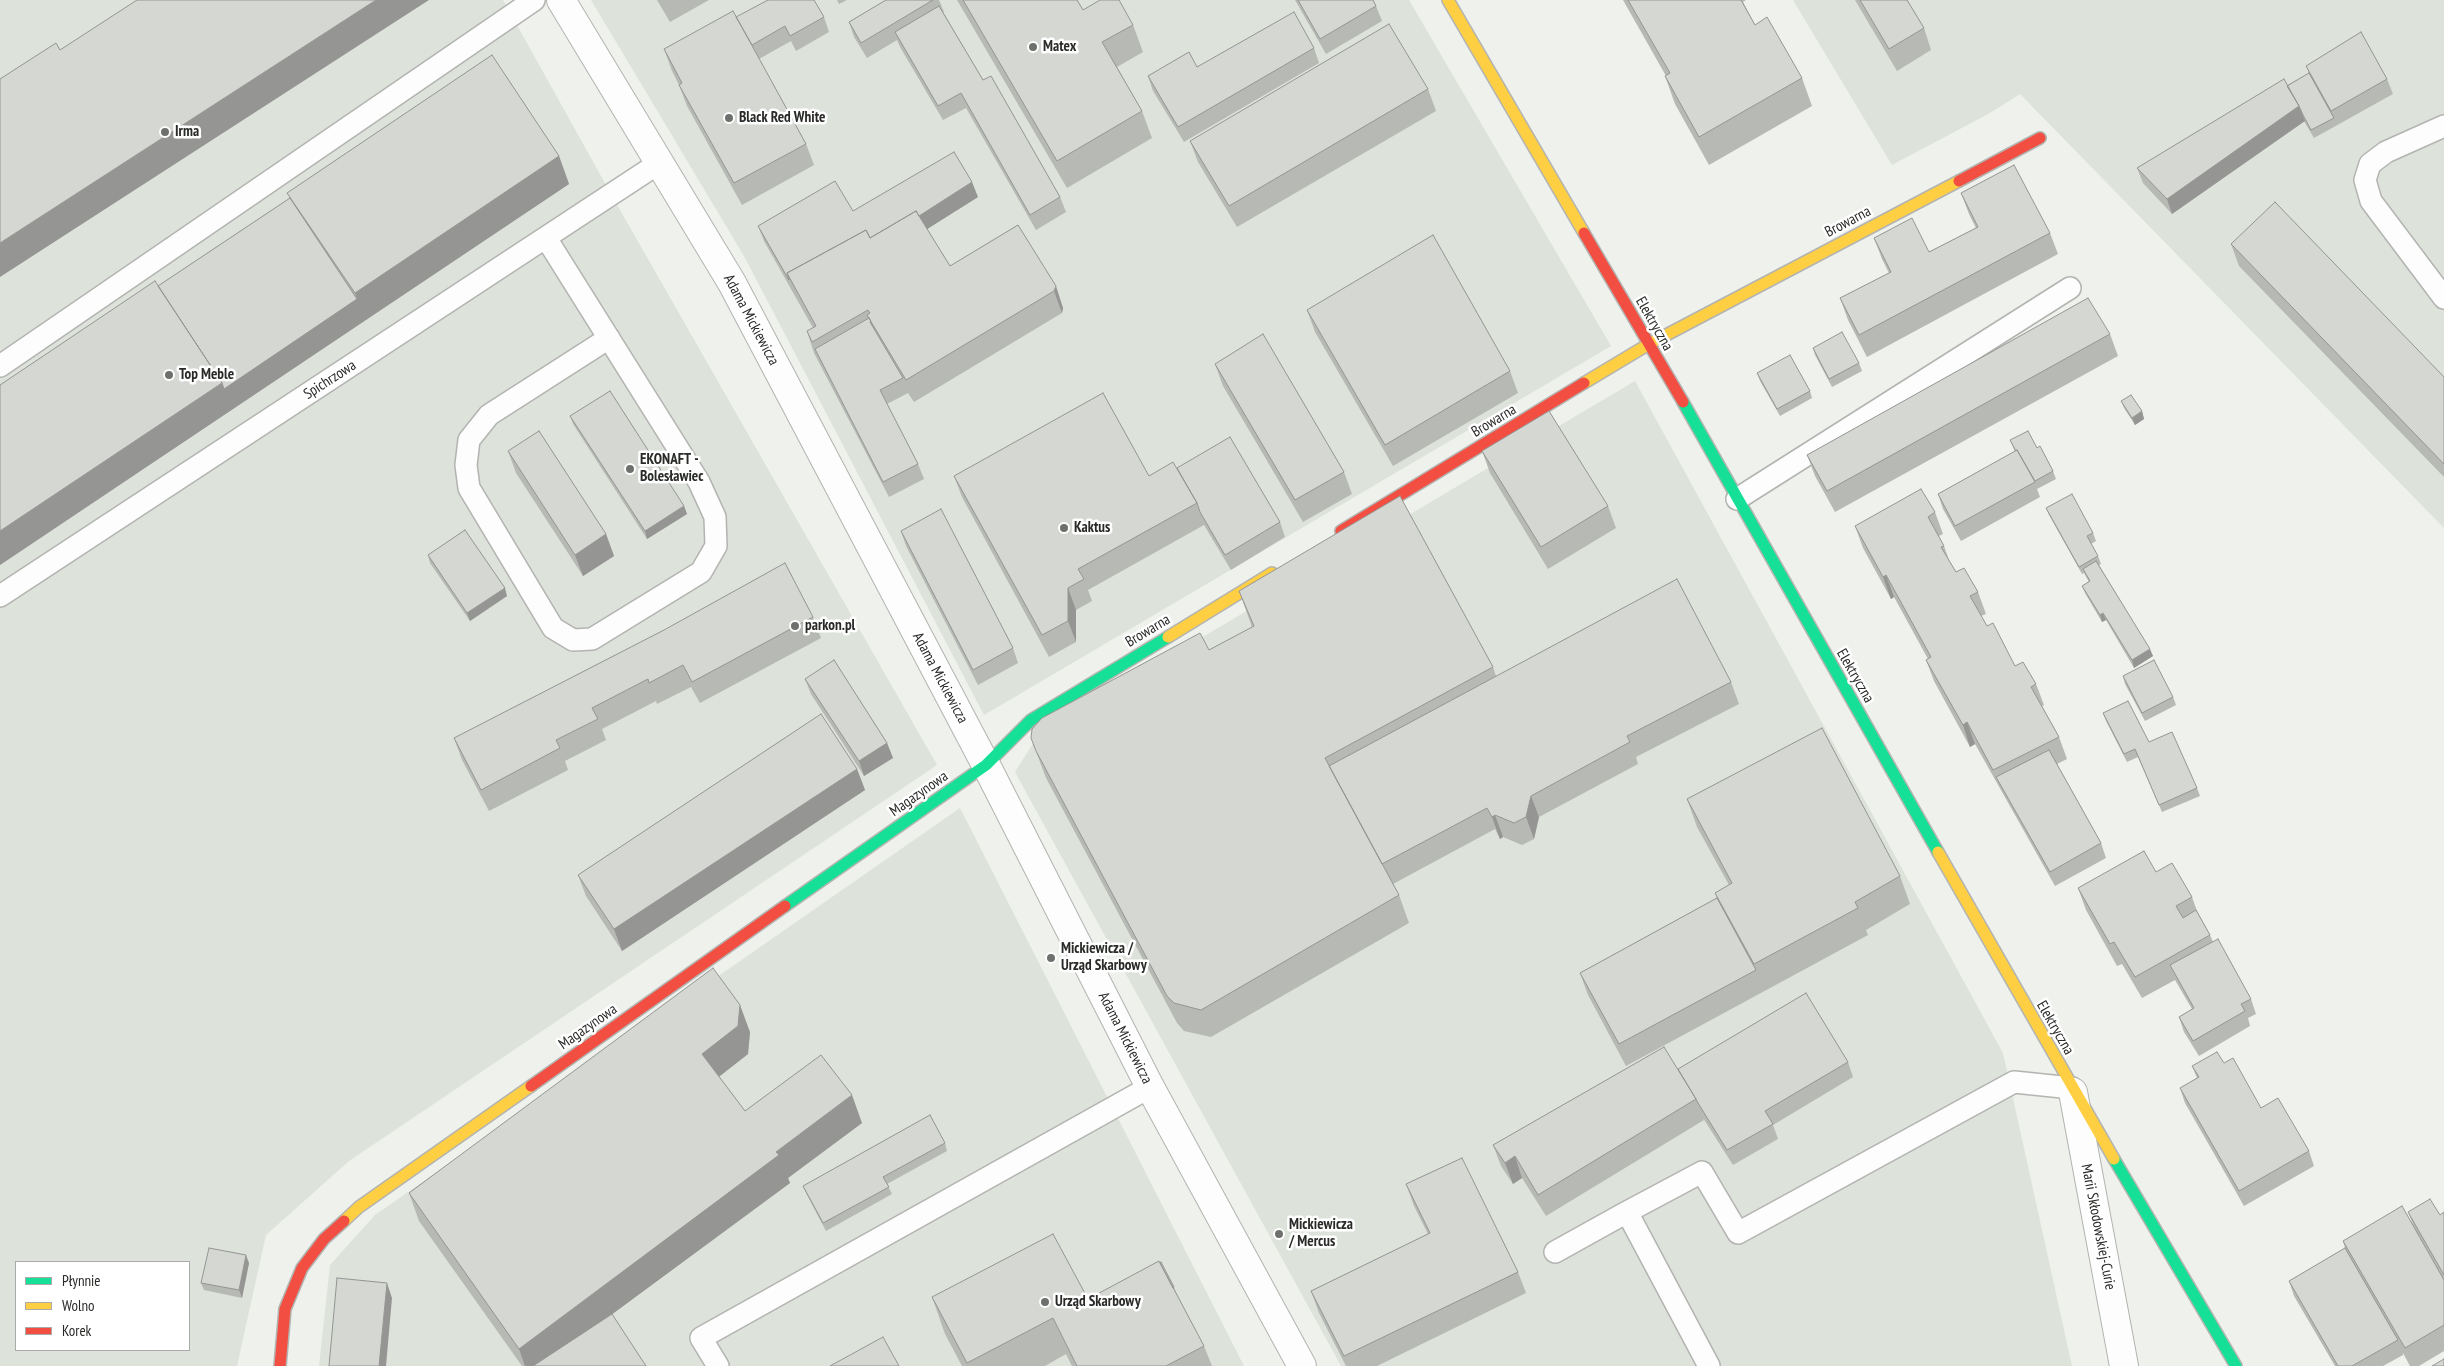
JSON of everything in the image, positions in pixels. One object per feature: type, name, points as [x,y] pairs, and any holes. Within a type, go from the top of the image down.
[{"type":"street","name":"Adama Mickiewicza","points":[[561,0],[732,283],[986,765],[1150,1087],[1302,1366]]},
{"type":"street","name":"Elektryczna","points":[[1448,0],[1717,460],[1737,499],[2072,1088],[2236,1366]]},
{"type":"street","name":"Browarna","points":[[1327,540],[1649,344],[2040,138]]},
{"type":"street","name":"Browarna","points":[[986,765],[1031,720],[1285,566]]},
{"type":"street","name":"Magazynowa","points":[[280,1366],[285,1309],[302,1268],[324,1239],[359,1207],[986,765]]},
{"type":"street","name":"Marii Skłodowskiej-Curie","points":[[2072,1088],[2124,1366]]},
{"type":"lane","points":[[0,366],[534,0]]},
{"type":"lane","points":[[2444,126],[2386,152],[2370,164],[2365,180],[2371,200],[2444,298]]},
{"type":"lane","name":"Spichrzowa","points":[[0,596],[659,164]]},
{"type":"lane","points":[[546,238],[700,482],[715,517],[716,546],[701,572],[592,639],[573,640],[553,628],[469,488],[467,457],[469,440],[489,415],[609,338]]},
{"type":"lane","points":[[1737,499],[2070,288]]},
{"type":"lane","points":[[1555,1252],[1702,1172],[1738,1233],[2014,1082],[2072,1088]]},
{"type":"lane","points":[[718,1366],[701,1338],[1150,1087]]},
{"type":"lane","points":[[1627,1212],[1709,1366]]},
{"type":"shaded area","points":[[0,0],[503,0],[616,203],[937,765],[349,1161],[266,1235],[237,1366],[0,1366]]},
{"type":"shaded area","points":[[591,0],[1409,0],[1611,346],[984,715],[744,256]]},
{"type":"shaded area","points":[[1793,0],[2444,0],[2444,528],[2020,94],[1990,113],[1892,165]]},
{"type":"shaded area","points":[[1635,381],[2003,1053],[2072,1366],[1341,1366],[1015,772],[1039,734]]},
{"type":"shaded area","points":[[960,808],[1244,1366],[319,1366],[330,1265],[375,1215]]},
{"type":"building","points":[[137,0],[376,0],[0,243],[0,79],[56,43],[60,50]]},
{"type":"building","points":[[768,0],[814,0],[824,17],[790,36],[785,26],[752,45],[736,17]]},
{"type":"building","points":[[886,0],[933,0],[861,43],[849,22]]},
{"type":"building","points":[[963,0],[1077,0],[1083,10],[1100,0],[1119,0],[1133,25],[1102,42],[1142,111],[1057,161]]},
{"type":"building","points":[[1298,0],[1373,0],[1376,6],[1320,39]]},
{"type":"building","points":[[1628,0],[1741,0],[1755,25],[1767,17],[1802,78],[1699,137],[1665,76],[1670,73]]},
{"type":"building","points":[[1860,0],[1907,0],[1924,28],[1889,49]]},
{"type":"building","points":[[939,6],[983,80],[991,76],[1060,197],[1030,215],[961,93],[938,106],[895,32]]},
{"type":"building","points":[[733,11],[806,144],[734,183],[679,85],[682,83],[664,49]]},
{"type":"building","points":[[1294,12],[1314,48],[1178,127],[1148,76],[1189,52],[1197,67]]},
{"type":"building","points":[[1389,24],[1428,89],[1229,206],[1190,141]]},
{"type":"building","points":[[2361,32],[2387,79],[2331,111],[2306,66]]},
{"type":"building","points":[[492,55],[559,156],[355,293],[287,193]]},
{"type":"building","points":[[2309,73],[2334,118],[2311,130],[2287,86]]},
{"type":"building","points":[[2284,79],[2299,106],[2167,199],[2137,168]]},
{"type":"building","points":[[954,152],[972,182],[919,216],[916,211],[870,238],[866,230],[787,273],[789,280],[758,226],[835,181],[853,211]]},
{"type":"building","points":[[2014,165],[2050,233],[1859,335],[1840,298],[1891,272],[1874,238],[1912,218],[1929,252],[1978,227],[1961,193]]},
{"type":"building","points":[[290,198],[357,299],[224,389],[222,383],[158,286]]},
{"type":"building","points":[[2275,202],[2444,377],[2444,464],[2231,244]]},
{"type":"building","points":[[916,211],[950,266],[1018,225],[1056,286],[1054,291],[906,380],[867,315],[870,313],[868,310],[812,342],[807,331],[816,326],[787,273],[866,230],[870,238]]},
{"type":"building","points":[[1433,235],[1510,371],[1385,445],[1307,310]]},
{"type":"building","points":[[155,281],[222,383],[0,531],[0,385]]},
{"type":"building","points":[[2088,298],[2110,334],[1827,491],[1807,455]]},
{"type":"building","points":[[869,318],[903,378],[880,390],[918,464],[883,482],[815,349]]},
{"type":"building","points":[[1842,332],[1859,363],[1829,379],[1813,348]]},
{"type":"building","points":[[1263,334],[1344,472],[1295,500],[1215,364]]},
{"type":"building","points":[[1790,355],[1810,391],[1777,409],[1757,373]]},
{"type":"building","name":"EKONAFT - Bolesławiec","points":[[610,391],[684,506],[645,531],[570,416]]},
{"type":"building","points":[[1103,393],[1149,476],[1173,462],[1197,503],[1078,569],[1084,579],[1068,588],[1068,621],[1042,635],[954,476]]},
{"type":"building","points":[[2131,395],[2142,411],[2132,418],[2121,401]]},
{"type":"building","points":[[1549,411],[1608,506],[1541,547],[1482,451]]},
{"type":"building","points":[[539,431],[606,534],[575,555],[508,451]]},
{"type":"building","points":[[2028,431],[2037,448],[2040,446],[2053,471],[2035,481],[2010,440]]},
{"type":"building","points":[[1230,437],[1280,522],[1225,555],[1177,468]]},
{"type":"building","points":[[2017,450],[2035,482],[1955,526],[1938,494]]},
{"type":"building","points":[[1921,489],[1935,512],[1928,517],[1944,546],[1941,547],[1956,572],[1964,568],[1978,592],[1970,596],[1987,626],[1993,623],[2015,666],[2023,662],[2036,684],[2031,687],[2059,737],[1993,770],[1967,722],[1963,725],[1926,660],[1931,657],[1886,575],[1883,577],[1855,526]]},
{"type":"building","points":[[2072,494],[2093,533],[2087,536],[2098,556],[2079,567],[2046,508]]},
{"type":"building","points":[[1400,496],[1493,667],[1325,758],[1399,895],[1201,1010],[1174,1003],[1167,996],[1036,751],[1031,738],[1032,729],[1042,718],[1200,633],[1209,650],[1254,626],[1239,591]]},
{"type":"building","points":[[941,509],[1013,648],[973,670],[901,531]]},
{"type":"building","points":[[465,530],[505,588],[467,613],[428,555]]},
{"type":"building","points":[[2096,561],[2150,649],[2132,660],[2103,613],[2100,615],[2082,586],[2090,581],[2083,569]]},
{"type":"building","points":[[785,563],[813,617],[692,682],[683,665],[649,683],[648,679],[592,708],[598,719],[556,740],[560,748],[481,790],[454,738],[664,630]]},
{"type":"building","points":[[1677,579],[1731,682],[1627,736],[1630,742],[1531,796],[1526,817],[1514,823],[1495,815],[1492,817],[1487,808],[1382,864],[1329,766]]},
{"type":"building","points":[[834,660],[887,743],[859,761],[805,679]]},
{"type":"building","points":[[2154,660],[2173,697],[2142,713],[2123,676]]},
{"type":"building","points":[[2128,701],[2149,742],[2172,732],[2197,788],[2159,805],[2135,749],[2124,754],[2103,713]]},
{"type":"building","points":[[821,714],[857,769],[614,929],[578,875]]},
{"type":"building","points":[[1822,728],[1900,876],[1855,902],[1858,908],[1754,964],[1715,893],[1732,883],[1687,799]]},
{"type":"building","points":[[2049,750],[2101,843],[2050,872],[1996,777]]},
{"type":"building","points":[[2144,851],[2156,872],[2172,863],[2192,897],[2176,906],[2183,918],[2196,910],[2210,935],[2135,977],[2114,942],[2110,944],[2078,888]]},
{"type":"building","points":[[1717,898],[1756,970],[1619,1044],[1580,973]]},
{"type":"building","points":[[2218,939],[2251,999],[2241,1004],[2245,1011],[2193,1041],[2179,1017],[2194,1008],[2170,965]]},
{"type":"building","points":[[713,968],[740,1005],[738,1026],[702,1054],[745,1111],[821,1055],[852,1095],[776,1152],[779,1155],[519,1349],[409,1193]]},
{"type":"building","points":[[1806,993],[1848,1062],[1765,1111],[1773,1124],[1727,1150],[1678,1069]]},
{"type":"building","points":[[1664,1047],[1696,1099],[1538,1195],[1515,1156],[1505,1163],[1493,1145]]},
{"type":"building","points":[[2217,1052],[2224,1063],[2233,1058],[2261,1108],[2278,1098],[2309,1151],[2239,1191],[2180,1088],[2199,1077],[2192,1066]]},
{"type":"building","points":[[930,1115],[945,1143],[883,1177],[889,1187],[823,1223],[803,1186]]},
{"type":"building","points":[[1462,1158],[1518,1272],[1344,1356],[1311,1291],[1430,1233],[1406,1184]]},
{"type":"building","points":[[2430,1199],[2440,1215],[2444,1212],[2444,1275],[2408,1212]]},
{"type":"building","points":[[2402,1206],[2444,1280],[2444,1325],[2405,1348],[2343,1241]]},
{"type":"building","points":[[1053,1234],[1088,1299],[1159,1261],[1204,1346],[1166,1366],[1077,1366],[1053,1318],[967,1363],[932,1297]]},
{"type":"building","points":[[209,1248],[246,1255],[239,1290],[201,1283]]},
{"type":"building","points":[[2345,1248],[2398,1340],[2352,1366],[2338,1366],[2289,1281]]},
{"type":"building","points":[[1160,1263],[1174,1287],[1173,1288]]},
{"type":"building","points":[[337,1278],[387,1283],[379,1366],[329,1366]]},
{"type":"building","points":[[612,1314],[646,1366],[533,1366]]},
{"type":"building","points":[[883,1337],[899,1366],[830,1366]]},
{"type":"building","points":[[2444,1359],[2444,1366],[2432,1366]]},
{"type":"traffic: fast","points":[[1683,402],[1938,852]]},
{"type":"traffic: fast","points":[[785,906],[986,765],[1031,720],[1168,637]]},
{"type":"traffic: fast","points":[[2114,1159],[2236,1366]]},
{"type":"traffic: slow","points":[[1448,0],[1584,233]]},
{"type":"traffic: slow","points":[[1584,383],[1649,344],[1959,181]]},
{"type":"traffic: slow","points":[[1168,637],[1272,573]]},
{"type":"traffic: slow","points":[[1938,852],[2114,1159]]},
{"type":"traffic: slow","points":[[344,1221],[359,1207],[531,1086]]},
{"type":"traffic: jam","points":[[1959,181],[2040,138]]},
{"type":"traffic: jam","points":[[1584,233],[1683,402]]},
{"type":"traffic: jam","points":[[1341,531],[1584,383]]},
{"type":"traffic: jam","points":[[531,1086],[785,906]]},
{"type":"traffic: jam","points":[[280,1366],[285,1309],[302,1268],[324,1239],[344,1221]]},
{"type":"place","name":"Matex","points":[[1033,47]]},
{"type":"place","name":"Black Red White","points":[[729,118]]},
{"type":"place","name":"Irma","points":[[165,132]]},
{"type":"place","name":"Top Meble","points":[[169,375]]},
{"type":"place","name":"EKONAFT - Bolesławiec","points":[[630,469]]},
{"type":"place","name":"Kaktus","points":[[1064,528]]},
{"type":"place","name":"parkon.pl","points":[[795,626]]},
{"type":"place","name":"Mickiewicza / Urząd Skarbowy","points":[[1051,958]]},
{"type":"place","name":"Mickiewicza / Mercus","points":[[1279,1234]]},
{"type":"place","name":"Urząd Skarbowy","points":[[1045,1302]]}]
